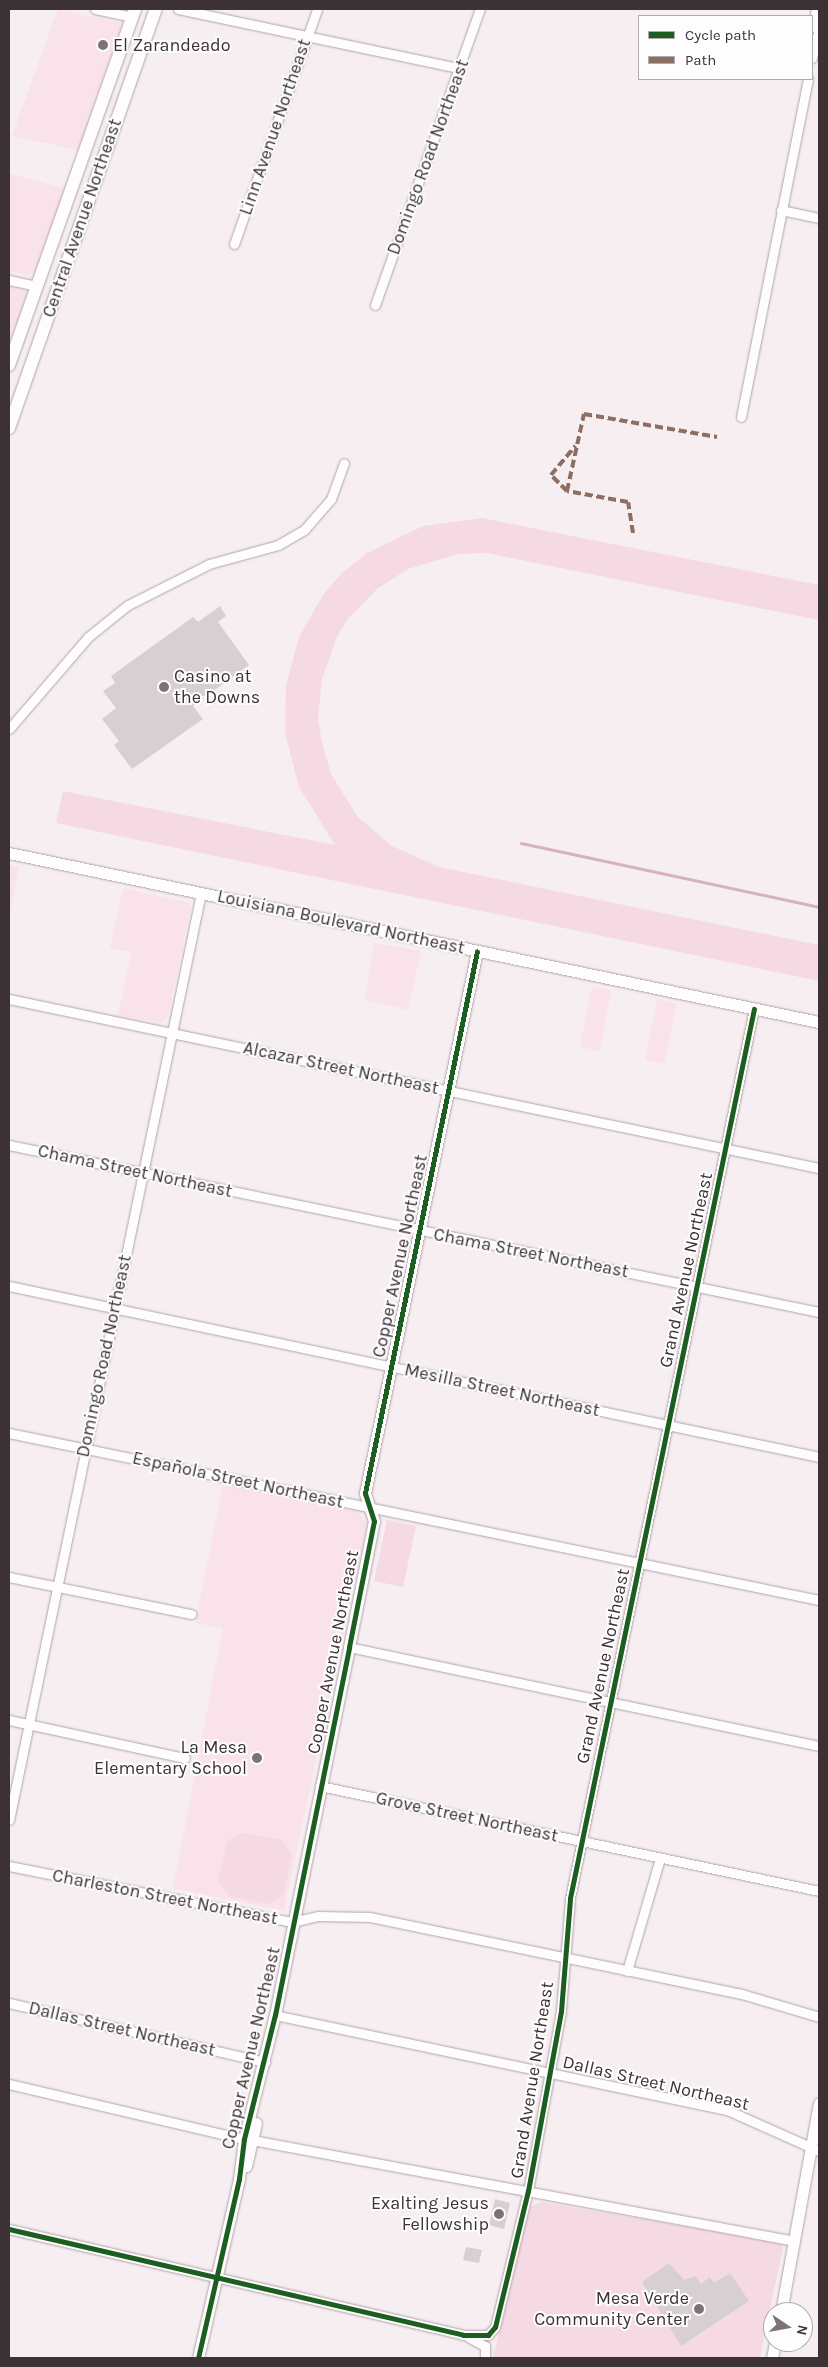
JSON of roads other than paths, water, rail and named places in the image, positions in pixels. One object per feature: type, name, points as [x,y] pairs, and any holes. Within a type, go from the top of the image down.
[{"type":"main road","name":"Central Avenue Northeast","points":[[9,428],[156,9]]},
{"type":"main road","points":[[9,365],[134,13]]},
{"type":"street","points":[[95,9],[134,13]]},
{"type":"street","points":[[178,9],[459,68]]},
{"type":"street","name":"Linn Avenue Northeast","points":[[234,244],[317,9]]},
{"type":"street","name":"Domingo Road Northeast","points":[[375,305],[480,9]]},
{"type":"street","points":[[813,22],[816,9]]},
{"type":"street","points":[[813,52],[819,28]]},
{"type":"street","points":[[741,417],[808,80]]},
{"type":"street","points":[[781,210],[819,218]]},
{"type":"street","points":[[9,280],[37,286]]},
{"type":"street","points":[[9,729],[88,637],[128,606],[209,564],[278,544],[304,530],[332,499],[344,463]]},
{"type":"street","name":"Louisiana Boulevard Northeast","points":[[9,853],[819,1022]]},
{"type":"street","name":"Domingo Road Northeast","points":[[9,1820],[201,893]]},
{"type":"street","name":"Copper Avenue Northeast","points":[[198,2358],[275,2015],[292,1922],[374,1521],[372,1508],[365,1493],[477,951]]},
{"type":"street","name":"Alcazar Street Northeast","points":[[9,999],[819,1168]]},
{"type":"street","name":"Grand Avenue Northeast","points":[[463,2335],[485,2336],[493,2331],[528,2191],[561,2011],[570,1898],[581,1840],[754,1009]]},
{"type":"street","name":"Chama Street Northeast","points":[[9,1145],[819,1312]]},
{"type":"street","name":"Mesilla Street Northeast","points":[[9,1286],[819,1457]]},
{"type":"street","name":"Española Street Northeast","points":[[9,1432],[819,1600]]},
{"type":"street","points":[[9,1577],[190,1614]]},
{"type":"street","points":[[349,1647],[819,1746]]},
{"type":"street","points":[[9,1720],[185,1758]]},
{"type":"street","name":"Grove Street Northeast","points":[[320,1786],[819,1891]]},
{"type":"street","points":[[627,1971],[660,1858]]},
{"type":"street","name":"Charleston Street Northeast","points":[[9,1866],[292,1922],[318,1916],[370,1916],[742,1994],[819,2016]]},
{"type":"street","name":"Dallas Street Northeast","points":[[9,2003],[265,2062]]},
{"type":"street","name":"Dallas Street Northeast","points":[[275,2015],[727,2110],[816,2149]]},
{"type":"street","points":[[9,2084],[248,2140],[796,2241]]},
{"type":"street","points":[[783,2302],[816,2149],[819,2103]]},
{"type":"street","points":[[9,2230],[463,2335],[485,2346],[485,2358]]},
{"type":"waterway","points":[[521,843],[819,907]]},
{"type":"place","name":"El Zarandeado","points":[[103,45]]},
{"type":"place","name":"Casino at the Downs","points":[[164,687]]},
{"type":"place","name":"La Mesa Elementary School","points":[[257,1758]]},
{"type":"place","name":"Exalting Jesus Fellowship","points":[[499,2214]]},
{"type":"place","name":"Mesa Verde Community Center","points":[[699,2309]]}]
